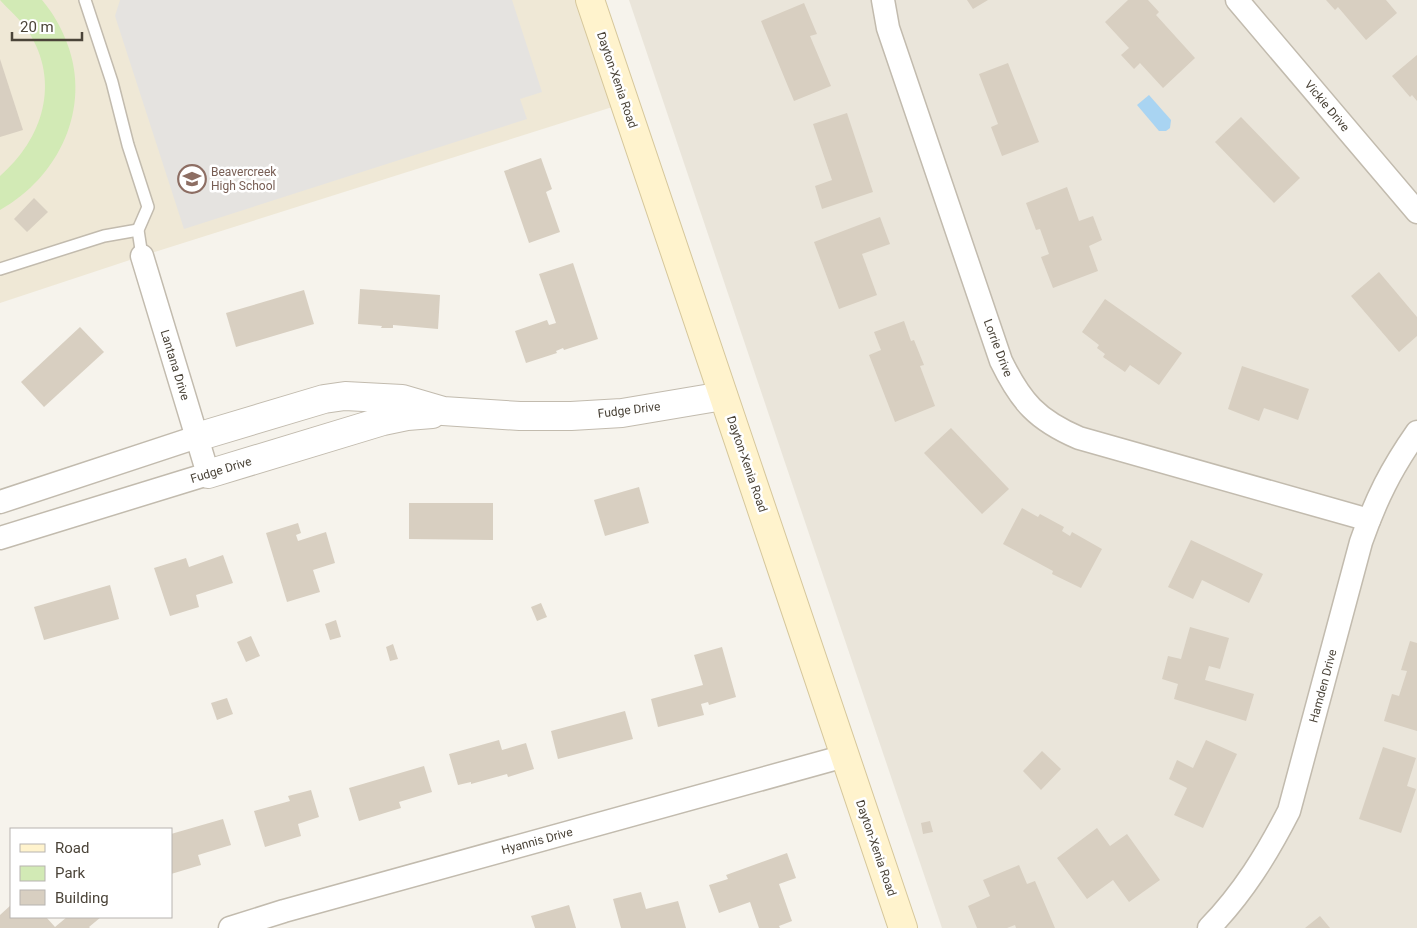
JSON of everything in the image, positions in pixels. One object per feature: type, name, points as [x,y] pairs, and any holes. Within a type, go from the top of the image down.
[{"type":"main road","name":"Dayton-Xenia Road","points":[[590,0],[903,928]]},
{"type":"street","name":"Lorrie Drive","points":[[883,0],[888,28],[1001,361],[1018,393],[1036,414],[1063,432],[1079,438],[1369,520]]},
{"type":"street","name":"Vickie Drive","points":[[1237,0],[1417,212]]},
{"type":"street","name":"Lantana Drive","points":[[142,256],[208,474]]},
{"type":"street","name":"Fudge Drive","points":[[0,502],[197,437],[324,399],[338,397],[402,399],[443,411],[520,416],[571,416],[622,413],[723,396]]},
{"type":"street","name":"Fudge Drive","points":[[0,538],[383,421],[408,416],[430,415],[443,411]]},
{"type":"street","name":"Hamden Drive","points":[[1209,928],[1250,881],[1271,847],[1289,811],[1369,520],[1387,478],[1417,432]]},
{"type":"street","name":"Hyannis Drive","points":[[230,928],[284,911],[845,756]]},
{"type":"lane","points":[[85,0],[112,82],[128,145],[148,207],[138,230],[142,256]]},
{"type":"lane","points":[[0,269],[104,236],[138,230]]},
{"type":"shaded area","name":"Beavercreek High School","points":[[0,0],[590,0],[625,103],[0,303]]},
{"type":"shaded area","points":[[120,0],[512,0],[542,92],[520,99],[527,119],[184,229],[115,16]]},
{"type":"shaded area","points":[[629,0],[1417,0],[1417,928],[942,928]]},
{"type":"green space","points":[[0,0],[42,0],[56,20],[67,43],[74,67],[75,92],[72,116],[65,138],[54,160],[39,179],[21,196],[0,210],[0,176],[27,145],[42,109],[45,90],[44,70],[38,50],[25,27]]},
{"type":"water","points":[[1149,95],[1171,120],[1170,128],[1166,131],[1159,131],[1137,105]]},
{"type":"building","points":[[967,0],[988,0],[973,9]]},
{"type":"building","points":[[1128,0],[1148,0],[1159,12],[1156,15],[1195,58],[1163,88],[1140,63],[1134,69],[1121,55],[1129,48],[1105,22]]},
{"type":"building","points":[[1326,0],[1386,0],[1397,13],[1366,40],[1338,7],[1335,10]]},
{"type":"building","points":[[804,3],[817,34],[810,36],[831,86],[794,101],[761,21]]},
{"type":"building","points":[[1417,55],[1417,101],[1412,95],[1410,97],[1392,76]]},
{"type":"building","points":[[0,59],[23,130],[0,137]]},
{"type":"building","points":[[1008,63],[1039,142],[1002,156],[991,127],[998,124],[979,74]]},
{"type":"building","points":[[847,113],[873,192],[822,209],[815,186],[832,180],[813,124]]},
{"type":"building","points":[[1241,117],[1300,178],[1274,203],[1215,142]]},
{"type":"building","points":[[541,158],[552,189],[546,192],[560,232],[529,243],[504,171]]},
{"type":"building","points":[[1067,187],[1079,221],[1093,216],[1102,240],[1089,246],[1098,271],[1053,288],[1041,257],[1049,254],[1040,229],[1036,230],[1026,203]]},
{"type":"building","points":[[34,198],[48,212],[27,232],[14,219]]},
{"type":"building","points":[[880,217],[890,244],[862,254],[877,295],[839,309],[814,242]]},
{"type":"building","points":[[573,263],[598,339],[564,350],[563,348],[556,351],[557,353],[526,363],[515,331],[547,320],[549,325],[556,323],[539,274]]},
{"type":"building","points":[[1379,272],[1417,317],[1417,336],[1399,352],[1351,296]]},
{"type":"building","points":[[360,289],[440,295],[438,329],[393,325],[393,328],[381,328],[382,326],[358,324]]},
{"type":"building","points":[[304,290],[314,324],[236,347],[226,313]]},
{"type":"building","points":[[1105,299],[1182,353],[1159,385],[1130,365],[1125,372],[1103,357],[1105,354],[1097,348],[1099,345],[1082,332]]},
{"type":"building","points":[[904,321],[911,341],[914,340],[924,365],[920,366],[935,406],[895,422],[869,355],[881,350],[874,332]]},
{"type":"building","points":[[80,327],[104,352],[44,407],[21,382]]},
{"type":"building","points":[[1242,366],[1309,389],[1298,420],[1264,408],[1259,421],[1228,409]]},
{"type":"building","points":[[951,428],[1009,489],[982,514],[924,453]]},
{"type":"building","points":[[639,487],[649,523],[605,536],[594,500]]},
{"type":"building","points":[[409,503],[493,503],[493,540],[409,539]]},
{"type":"building","points":[[1022,508],[1038,517],[1040,514],[1064,527],[1062,531],[1070,536],[1072,532],[1102,549],[1081,588],[1052,574],[1053,571],[1003,544]]},
{"type":"building","points":[[298,523],[301,533],[296,535],[298,541],[326,532],[335,563],[313,570],[320,592],[287,602],[266,533]]},
{"type":"building","points":[[1191,540],[1263,574],[1249,603],[1202,580],[1193,599],[1168,587]]},
{"type":"building","points":[[223,555],[233,583],[196,595],[199,607],[170,616],[154,568],[186,558],[189,567]]},
{"type":"building","points":[[110,585],[119,619],[44,640],[34,607]]},
{"type":"building","points":[[541,603],[547,617],[537,621],[531,607]]},
{"type":"building","points":[[336,620],[341,637],[330,640],[325,624]]},
{"type":"building","points":[[1190,627],[1229,638],[1220,669],[1209,666],[1205,680],[1254,694],[1246,721],[1174,699],[1178,684],[1162,679],[1168,656],[1181,659]]},
{"type":"building","points":[[251,636],[260,656],[246,662],[237,642]]},
{"type":"building","points":[[1410,641],[1417,643],[1417,731],[1384,721],[1392,694],[1399,696],[1407,671],[1401,670]]},
{"type":"building","points":[[393,644],[398,659],[390,661],[386,647]]},
{"type":"building","points":[[722,647],[736,697],[709,705],[708,702],[701,704],[704,715],[658,727],[651,699],[703,685],[694,655]]},
{"type":"building","points":[[227,698],[233,714],[217,720],[211,703]]},
{"type":"building","points":[[625,711],[633,739],[558,759],[551,731]]},
{"type":"building","points":[[499,740],[502,750],[526,743],[534,769],[508,777],[507,774],[471,784],[471,782],[458,785],[449,754]]},
{"type":"building","points":[[1206,740],[1237,754],[1203,828],[1174,815],[1187,788],[1169,779],[1177,760],[1193,768]]},
{"type":"building","points":[[1383,747],[1416,758],[1407,786],[1416,789],[1401,833],[1359,819]]},
{"type":"building","points":[[1042,751],[1061,769],[1041,790],[1023,771]]},
{"type":"building","points":[[424,766],[432,792],[399,802],[401,808],[359,821],[349,788]]},
{"type":"building","points":[[311,790],[319,817],[298,824],[301,836],[265,847],[254,811],[290,801],[288,796]]},
{"type":"building","points":[[223,819],[231,845],[198,855],[201,865],[172,874],[172,834]]},
{"type":"building","points":[[930,821],[933,832],[923,834],[921,823]]},
{"type":"building","points":[[1097,828],[1110,846],[1127,834],[1160,880],[1129,902],[1113,880],[1087,899],[1057,858]]},
{"type":"building","points":[[787,853],[796,878],[779,884],[792,921],[779,926],[780,928],[759,928],[750,902],[719,913],[709,885],[728,879],[726,875]]},
{"type":"building","points":[[1019,865],[1027,884],[1035,881],[1055,928],[1016,928],[1015,925],[1007,928],[977,928],[968,906],[990,896],[983,880]]},
{"type":"building","points":[[641,892],[646,909],[678,901],[686,928],[621,928],[613,899]]},
{"type":"building","points":[[569,905],[576,928],[535,928],[531,916]]},
{"type":"building","points":[[10,906],[10,918],[47,918],[55,927],[66,918],[100,918],[90,928],[0,928],[0,915]]},
{"type":"building","points":[[1320,916],[1330,928],[1305,928]]},
{"type":"place","name":"Beavercreek High School","points":[[192,179]]}]
